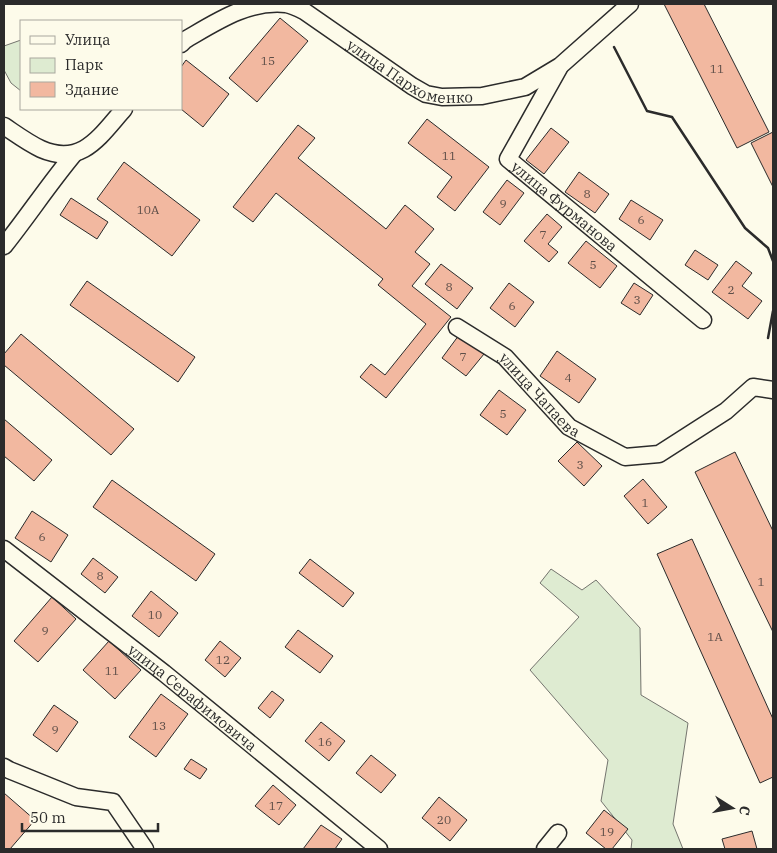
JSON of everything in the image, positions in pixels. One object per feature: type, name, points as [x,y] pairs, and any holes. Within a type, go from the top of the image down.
[{"type":"street","name":"улица Пархоменко","points":[[182,43],[241,10],[260,4],[287,4],[304,11],[426,94],[442,97],[482,96],[525,87],[560,66],[630,4]]},
{"type":"street","name":"улица Фурманова","points":[[560,66],[508,159],[703,320]]},
{"type":"street","points":[[4,246],[22,224],[59,162],[87,148],[123,110]]},
{"type":"street","points":[[4,126],[59,162]]},
{"type":"street","name":"улица Чапаева","points":[[457,327],[504,357],[569,427],[625,457],[659,454],[726,411],[753,387],[773,390]]},
{"type":"street","name":"улица Серафимовича","points":[[4,549],[164,673],[379,849]]},
{"type":"street","points":[[4,767],[76,797],[113,802],[145,849]]},
{"type":"street","points":[[545,849],[558,833]]},
{"type":"green space","points":[[20,40],[20,90],[11,83],[4,70],[4,46]]},
{"type":"green space","points":[[551,569],[582,590],[596,580],[640,628],[641,695],[688,723],[673,824],[683,849],[631,849],[632,840],[601,801],[608,760],[530,670],[579,617],[540,583]]},
{"type":"building","points":[[664,4],[704,4],[769,132],[737,148]]},
{"type":"building","points":[[280,18],[308,41],[257,102],[229,78]]},
{"type":"building","points":[[186,60],[229,94],[203,127],[182,110],[182,66]]},
{"type":"building","points":[[427,119],[489,167],[455,211],[437,197],[452,177],[408,143]]},
{"type":"building","points":[[298,125],[315,138],[298,158],[386,229],[405,205],[434,229],[415,252],[430,264],[412,286],[451,317],[386,398],[360,377],[371,364],[385,375],[426,324],[378,285],[383,279],[276,193],[253,222],[233,207]]},
{"type":"building","points":[[551,128],[569,142],[544,174],[526,160]]},
{"type":"building","points":[[773,132],[773,187],[751,143]]},
{"type":"building","points":[[124,162],[200,220],[172,256],[97,199]]},
{"type":"building","points":[[579,172],[609,194],[595,213],[565,192]]},
{"type":"building","points":[[507,180],[524,193],[500,225],[483,212]]},
{"type":"building","points":[[71,198],[108,222],[97,239],[60,215]]},
{"type":"building","points":[[631,200],[663,220],[650,240],[619,219]]},
{"type":"building","points":[[547,214],[562,227],[548,244],[558,252],[549,262],[524,241]]},
{"type":"building","points":[[586,241],[617,266],[600,288],[568,263]]},
{"type":"building","points":[[695,250],[718,265],[708,280],[685,265]]},
{"type":"building","points":[[736,261],[752,273],[742,286],[762,301],[748,319],[712,292]]},
{"type":"building","points":[[441,264],[473,288],[457,309],[425,284]]},
{"type":"building","points":[[87,281],[195,357],[178,382],[70,305]]},
{"type":"building","points":[[509,283],[534,302],[515,327],[490,308]]},
{"type":"building","points":[[634,283],[653,295],[640,315],[621,303]]},
{"type":"building","points":[[21,334],[134,429],[111,455],[4,365],[4,354]]},
{"type":"building","points":[[459,335],[484,354],[466,376],[442,358]]},
{"type":"building","points":[[557,351],[596,379],[579,403],[540,376]]},
{"type":"building","points":[[499,390],[526,410],[507,435],[480,415]]},
{"type":"building","points":[[4,419],[52,460],[34,481],[4,456]]},
{"type":"building","points":[[577,442],[602,466],[584,486],[558,461]]},
{"type":"building","points":[[735,452],[773,531],[773,632],[695,472]]},
{"type":"building","points":[[643,479],[667,507],[648,524],[624,496]]},
{"type":"building","points":[[112,480],[215,554],[196,581],[93,507]]},
{"type":"building","points":[[32,511],[68,535],[51,562],[15,538]]},
{"type":"building","points":[[692,539],[773,719],[773,777],[760,783],[657,554]]},
{"type":"building","points":[[93,558],[118,577],[105,593],[81,574]]},
{"type":"building","points":[[310,559],[354,593],[343,607],[299,573]]},
{"type":"building","points":[[151,591],[178,613],[159,637],[132,616]]},
{"type":"building","points":[[52,597],[76,619],[38,662],[14,641]]},
{"type":"building","points":[[298,630],[333,656],[320,673],[285,647]]},
{"type":"building","points":[[109,641],[141,670],[115,699],[83,670]]},
{"type":"building","points":[[220,641],[241,658],[225,677],[205,660]]},
{"type":"building","points":[[272,691],[284,700],[270,718],[258,708]]},
{"type":"building","points":[[161,694],[188,714],[156,757],[129,737]]},
{"type":"building","points":[[54,705],[78,722],[57,752],[33,735]]},
{"type":"building","points":[[321,722],[345,741],[329,761],[305,741]]},
{"type":"building","points":[[371,755],[396,775],[381,793],[356,773]]},
{"type":"building","points":[[191,759],[207,769],[200,779],[184,769]]},
{"type":"building","points":[[273,785],[296,805],[279,825],[255,806]]},
{"type":"building","points":[[4,793],[35,820],[10,849],[4,849]]},
{"type":"building","points":[[439,797],[467,820],[450,841],[422,818]]},
{"type":"building","points":[[604,810],[628,829],[612,849],[606,849],[586,833]]},
{"type":"building","points":[[321,825],[342,839],[335,849],[303,849]]},
{"type":"building","points":[[752,831],[757,849],[725,849],[722,839]]},
{"type":"wall","points":[[614,47],[647,111],[672,117],[745,228],[768,248],[773,261]]},
{"type":"wall","points":[[768,338],[773,311]]}]
